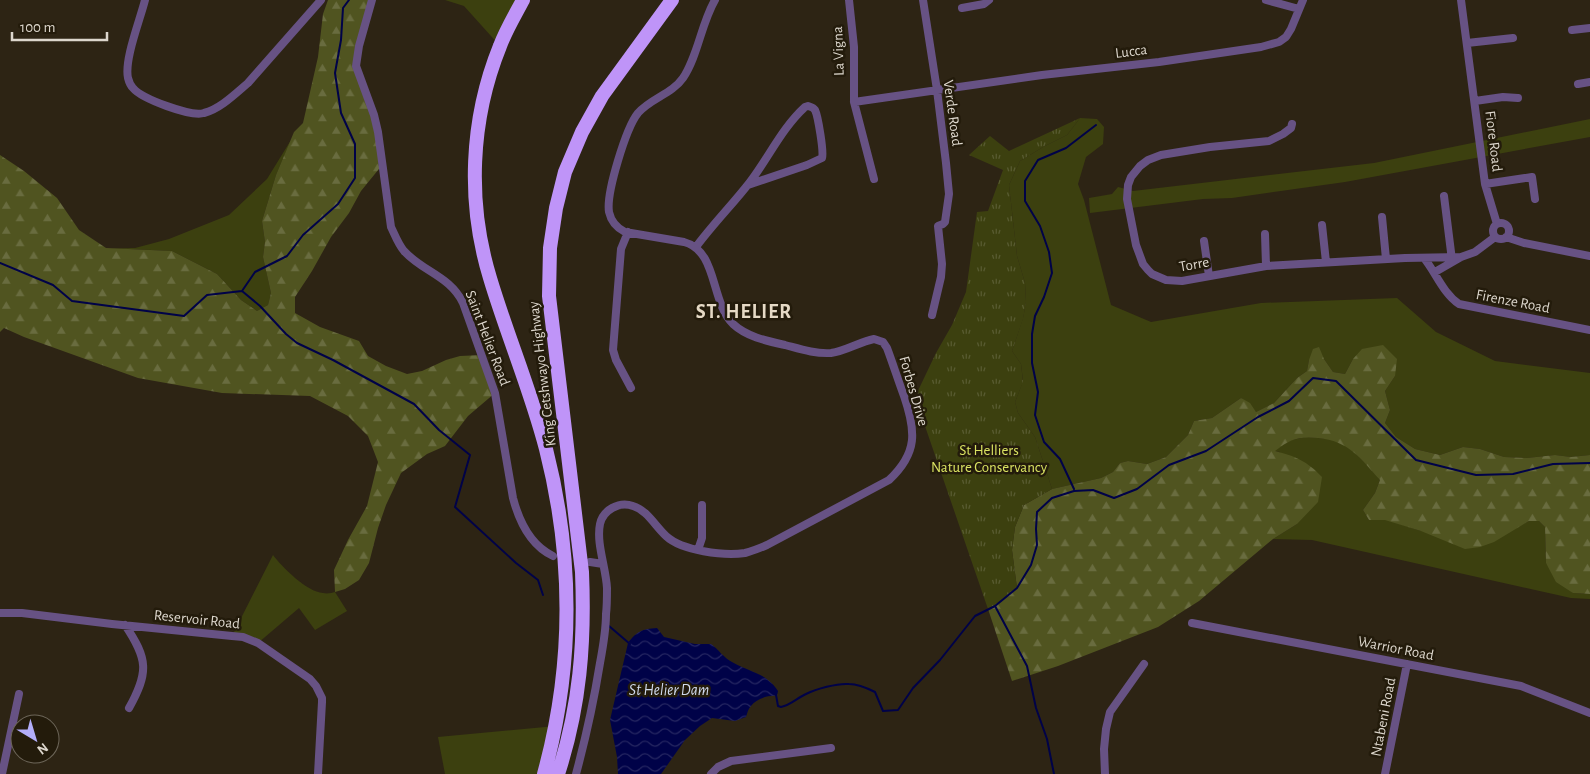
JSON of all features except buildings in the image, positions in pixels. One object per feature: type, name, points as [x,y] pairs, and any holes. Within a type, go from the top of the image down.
[{"type":"highway","points":[[523,0],[507,31],[494,63],[480,116],[475,151],[474,195],[481,246],[489,276],[538,423],[552,478],[565,562],[568,622],[561,702],[544,774]]},
{"type":"highway","name":"King Cetshwayo Highway","points":[[558,774],[573,719],[579,684],[583,605],[582,572],[549,296],[550,248],[556,208],[565,172],[582,132],[602,94],[672,0]]},
{"type":"street","points":[[146,0],[128,60],[127,73],[129,82],[142,96],[178,110],[196,114],[213,110],[239,91],[321,0]]},
{"type":"street","name":"Saint Helier Road","points":[[372,0],[359,46],[356,66],[374,115],[378,132],[395,238],[402,250],[411,258],[455,289],[463,303],[495,393],[517,513],[533,540],[553,556]]},
{"type":"street","points":[[715,0],[707,14],[685,76],[670,90],[646,105],[634,118],[621,150],[610,197],[609,210],[618,228],[628,232],[684,242],[696,247],[709,229],[748,185],[791,122],[807,106],[812,107],[816,112],[823,150],[822,158],[748,185]]},
{"type":"street","name":"La Vigna","points":[[849,0],[854,47],[854,102],[874,179]]},
{"type":"street","name":"Verde Road","points":[[923,0],[937,90],[949,194],[945,222],[938,226],[942,264],[941,277],[932,315]]},
{"type":"street","points":[[962,8],[984,4],[989,0]]},
{"type":"street","points":[[1266,0],[1299,9]]},
{"type":"street","name":"Lucca","points":[[937,90],[1160,62],[1261,47],[1279,42],[1286,37],[1303,0]]},
{"type":"street","name":"Fiore Road","points":[[1461,0],[1485,184],[1497,224]]},
{"type":"street","points":[[1572,30],[1590,28]]},
{"type":"street","points":[[1466,43],[1513,38]]},
{"type":"street","points":[[1578,84],[1590,82]]},
{"type":"street","points":[[854,102],[937,90]]},
{"type":"street","name":"Fiore Road","points":[[1475,101],[1503,97],[1518,98]]},
{"type":"street","name":"Torre","points":[[1292,124],[1291,128],[1283,134],[1269,141],[1210,146],[1161,155],[1148,160],[1140,166],[1131,177],[1126,192],[1128,212],[1136,244],[1145,267],[1152,274],[1170,281],[1182,281],[1266,266],[1386,259],[1424,258],[1452,260]]},
{"type":"street","name":"Fiore Road","points":[[1485,184],[1532,177],[1535,199]]},
{"type":"street","points":[[1444,196],[1452,260]]},
{"type":"street","points":[[1382,217],[1386,259]]},
{"type":"street","name":"Fiore Road","points":[[1495,236],[1493,230],[1497,224],[1504,223],[1509,228],[1506,237]]},
{"type":"street","points":[[1322,225],[1326,262]]},
{"type":"street","points":[[628,232],[621,249],[613,350],[616,360],[631,388]]},
{"type":"street","points":[[1265,234],[1266,266]]},
{"type":"street","points":[[1495,236],[1590,256]]},
{"type":"street","name":"Torre","points":[[1434,272],[1452,260],[1479,250],[1495,236]]},
{"type":"street","points":[[1204,241],[1209,276]]},
{"type":"street","name":"Forbes Drive","points":[[603,564],[600,523],[611,509],[620,505],[629,505],[642,510],[668,539],[675,543],[713,553],[730,554],[746,552],[759,548],[889,480],[903,465],[909,452],[913,432],[908,408],[887,348],[883,342],[874,339],[838,351],[823,353],[751,336],[730,320],[718,298],[706,260],[696,247]]},
{"type":"street","name":"Firenze Road","points":[[1424,258],[1444,289],[1459,304],[1590,330]]},
{"type":"street","points":[[698,550],[702,538],[702,505]]},
{"type":"street","points":[[576,774],[594,700],[605,632],[607,588],[603,564],[590,562]]},
{"type":"street","name":"Reservoir Road","points":[[0,613],[22,613],[243,637],[258,643],[310,679],[322,698],[318,774]]},
{"type":"street","name":"Warrior Road","points":[[1192,623],[1521,686],[1590,713]]},
{"type":"street","points":[[125,625],[137,643],[144,663],[144,671],[129,708]]},
{"type":"street","points":[[1105,774],[1104,749],[1110,712],[1144,664]]},
{"type":"street","name":"Ntabeni Road","points":[[1385,774],[1407,664]]},
{"type":"street","points":[[2,774],[19,694]]},
{"type":"street","points":[[711,774],[718,767],[730,761],[831,748]]},
{"type":"green space","points":[[328,0],[372,0],[356,59],[374,115],[383,164],[361,191],[295,297],[295,313],[320,327],[359,341],[368,356],[386,366],[407,374],[422,371],[460,356],[482,355],[495,393],[468,416],[445,446],[427,454],[401,473],[386,505],[369,563],[359,580],[345,589],[335,592],[334,570],[367,506],[378,462],[368,436],[348,416],[310,396],[222,393],[138,378],[4,328],[0,332],[0,155],[24,171],[57,198],[79,230],[106,248],[172,251],[217,274],[241,300],[257,311],[268,305],[271,293],[263,257],[265,242],[262,221],[276,175],[294,132],[303,123],[318,57],[323,14]]},
{"type":"green space","points":[[445,0],[523,0],[500,46],[464,6]]},
{"type":"green space","points":[[1080,118],[1097,119],[1104,127],[1103,144],[1086,157],[1078,184],[1084,200],[1111,305],[1151,322],[1261,303],[1397,298],[1436,332],[1495,361],[1590,373],[1590,455],[1571,457],[1555,455],[1527,458],[1504,457],[1480,449],[1463,447],[1440,455],[1415,449],[1396,437],[1385,423],[1390,410],[1385,391],[1395,376],[1353,359],[1345,374],[1333,372],[1324,359],[1309,360],[1307,371],[1297,378],[1274,403],[1256,412],[1241,398],[1212,418],[1194,421],[1188,435],[1166,457],[1147,464],[1128,461],[1120,463],[1113,472],[1101,478],[1052,489],[1035,437],[1018,413],[1015,402],[1023,381],[1021,364],[1012,351],[1023,318],[1026,302],[1025,283],[1017,256],[1009,185],[1020,161],[1067,135]]},
{"type":"green space","name":"St Helliers Nature Conservancy","points":[[1080,118],[1067,135],[1020,161],[1009,185],[1017,256],[1025,283],[1026,302],[1023,319],[1012,351],[1021,364],[1023,382],[1015,402],[1018,413],[1035,437],[1052,489],[1024,505],[1015,527],[1012,550],[1017,588],[995,606],[988,609],[915,397],[952,325],[966,292],[977,212],[988,211],[1003,170],[969,155],[990,136],[1009,151]]},
{"type":"green space","points":[[1590,119],[1590,137],[1345,182],[1232,198],[1203,199],[1090,213],[1089,198],[1112,194],[1118,187],[1133,191],[1374,163]]},
{"type":"green space","points":[[291,140],[276,175],[262,221],[265,242],[263,257],[271,293],[268,305],[257,311],[241,300],[217,274],[172,251],[110,248],[135,248],[169,239],[229,215],[267,179]]},
{"type":"green space","points":[[1383,345],[1397,359],[1395,376],[1385,391],[1390,410],[1385,423],[1396,437],[1415,449],[1440,455],[1463,447],[1480,449],[1504,457],[1527,458],[1555,455],[1571,457],[1590,455],[1590,594],[1573,593],[1556,582],[1546,563],[1545,527],[1539,521],[1529,521],[1494,542],[1480,547],[1465,549],[1421,531],[1385,520],[1369,520],[1363,510],[1375,493],[1380,480],[1360,458],[1346,447],[1329,440],[1311,437],[1300,438],[1290,441],[1275,451],[1300,460],[1322,477],[1318,502],[1297,524],[1273,539],[1199,601],[1158,627],[1058,666],[1012,681],[988,609],[995,606],[1017,588],[1012,550],[1015,527],[1024,505],[1052,489],[1101,478],[1113,472],[1120,463],[1128,461],[1147,464],[1166,457],[1188,435],[1194,421],[1212,418],[1241,398],[1250,403],[1256,412],[1274,403],[1297,378],[1307,371],[1313,349],[1319,347],[1324,359],[1333,372],[1345,374],[1353,359],[1362,349]]},
{"type":"green space","points":[[1306,437],[1330,439],[1345,445],[1380,480],[1375,493],[1363,510],[1369,520],[1385,519],[1421,531],[1512,530],[1529,521],[1539,521],[1545,527],[1546,563],[1573,593],[1590,594],[1590,599],[1571,598],[1312,540],[1273,539],[1297,524],[1280,452],[1274,451],[1287,441]]},
{"type":"green space","points":[[273,555],[282,566],[303,584],[317,592],[335,592],[347,611],[315,630],[299,608],[258,643],[232,636]]},
{"type":"green space","points":[[556,726],[544,774],[445,774],[438,737]]},
{"type":"water","name":"St Helier Dam","points":[[657,628],[664,637],[695,644],[711,644],[729,660],[769,680],[778,691],[777,696],[766,697],[756,701],[749,709],[746,717],[735,721],[712,718],[700,726],[685,740],[661,774],[618,774],[617,757],[610,720],[628,643],[640,631]]},
{"type":"waterway","points":[[242,291],[255,272],[287,256],[303,235],[338,204],[355,178],[355,144],[341,113],[335,73],[341,40],[343,8],[349,0]]},
{"type":"waterway","points":[[1074,489],[1060,459],[1044,442],[1035,415],[1038,392],[1032,363],[1032,334],[1035,316],[1052,273],[1049,252],[1040,226],[1025,201],[1025,181],[1038,160],[1066,148],[1096,125]]},
{"type":"waterway","points":[[0,263],[53,285],[72,301],[184,316],[207,295],[242,291],[297,343],[333,360],[414,404],[439,430],[470,455],[455,507],[516,563],[538,580],[543,595]]},
{"type":"waterway","points":[[776,695],[778,706],[781,707],[821,688],[839,684],[852,684],[875,692],[883,711],[898,710],[913,688],[940,660],[975,616],[995,606],[1017,588],[1031,565],[1037,545],[1037,512],[1052,498],[1074,491],[1093,490],[1114,498],[1137,489],[1169,465],[1206,451],[1258,417],[1289,401],[1313,378],[1336,381],[1416,460],[1476,475],[1513,474],[1553,464],[1590,463]]},
{"type":"waterway","points":[[995,606],[1027,666],[1036,708],[1047,739],[1054,774]]},
{"type":"waterway","points":[[609,626],[630,644]]},
{"type":"district","name":"ST. HELIER","points":[[744,311]]}]
